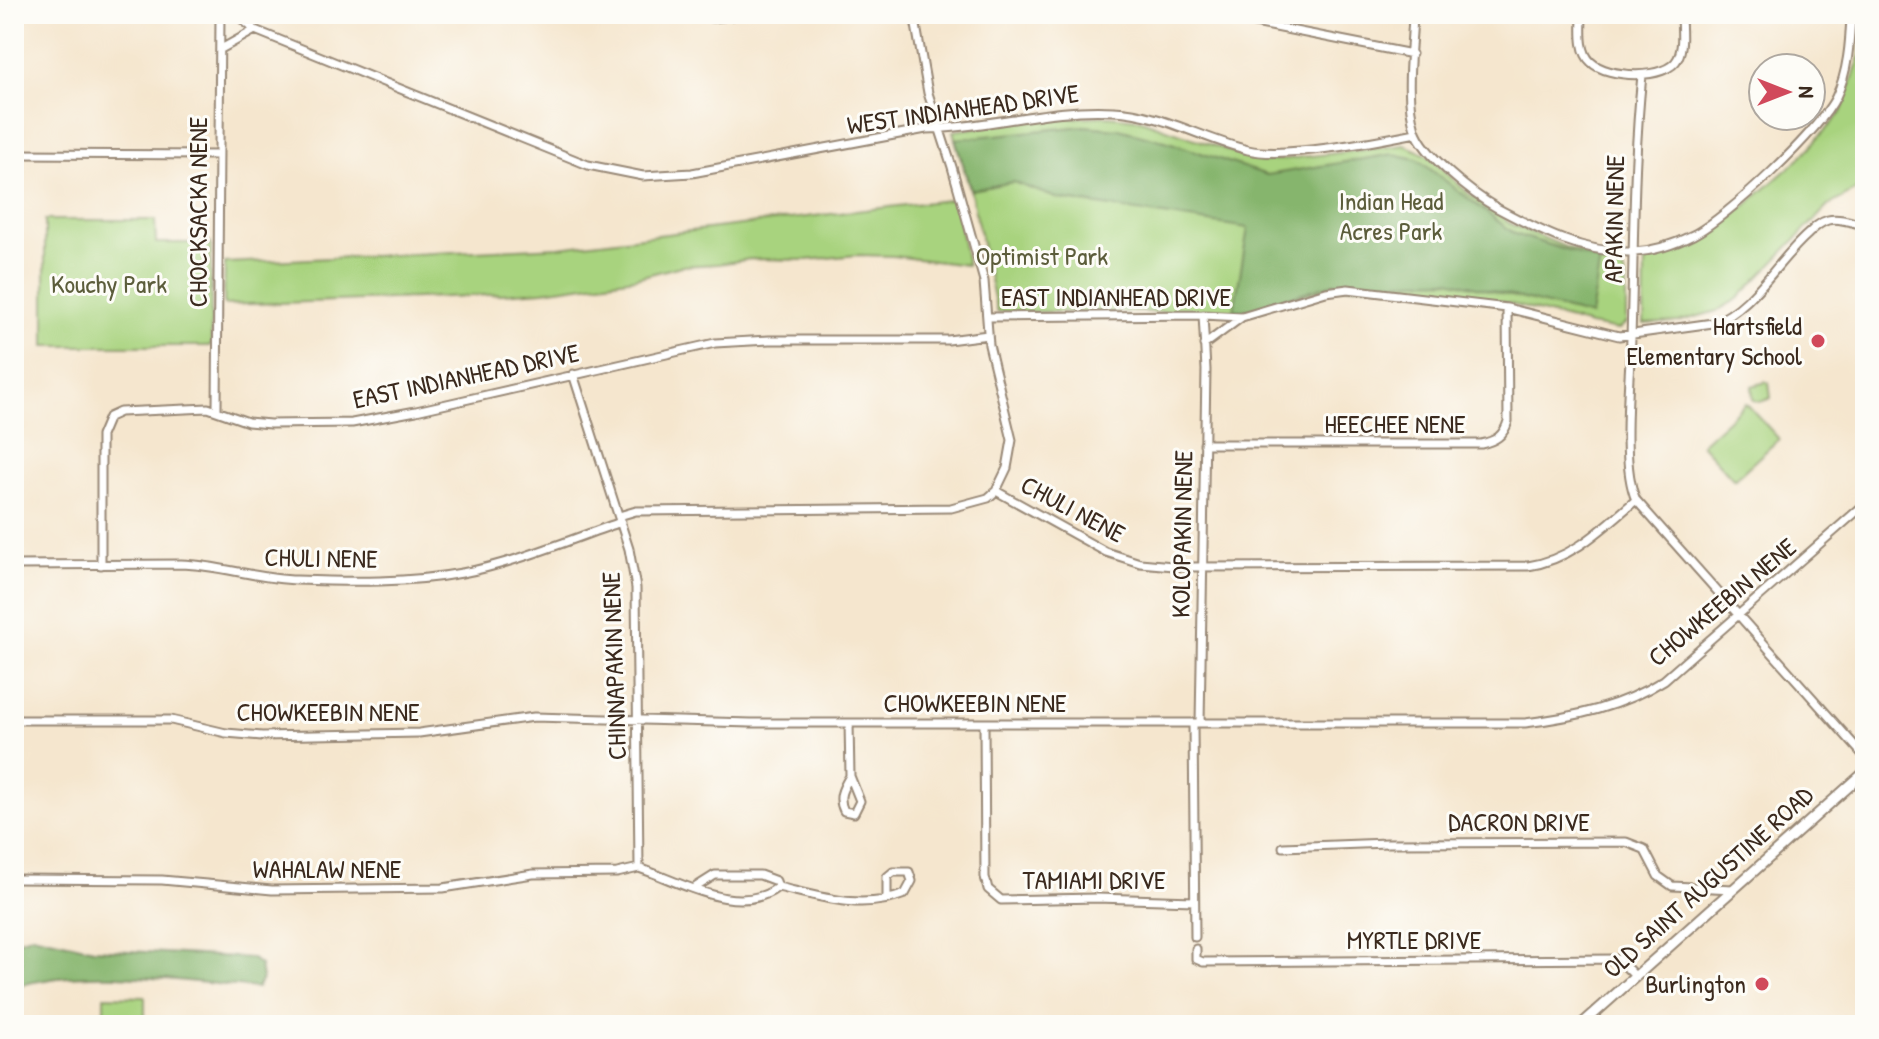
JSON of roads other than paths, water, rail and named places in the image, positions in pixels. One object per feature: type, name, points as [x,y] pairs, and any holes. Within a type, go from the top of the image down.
[{"type":"street","name":"CHOCKSACKA NENE","points":[[217,410],[220,14]]},
{"type":"street","name":"WEST INDIANHEAD DRIVE","points":[[236,14],[255,30],[588,165],[643,176],[692,173],[926,129],[1025,115],[1115,111],[1134,114],[1250,151],[1273,153],[1416,133]]},
{"type":"street","points":[[679,14],[713,18],[747,14]]},
{"type":"street","points":[[914,14],[928,93],[984,281],[988,335],[1012,440],[1007,468],[996,491]]},
{"type":"street","points":[[1209,14],[1412,54]]},
{"type":"street","points":[[1413,14],[1412,116],[1416,133],[1455,178],[1484,201],[1547,235],[1573,243],[1634,252],[1660,248],[1694,235],[1740,200],[1803,139],[1835,99],[1848,56],[1851,14]]},
{"type":"street","points":[[1582,14],[1583,45],[1590,62],[1605,70],[1642,75],[1660,72],[1677,59],[1681,47],[1681,14]]},
{"type":"street","points":[[221,49],[255,30]]},
{"type":"street","name":"APAKIN NENE","points":[[1636,500],[1628,473],[1636,135],[1642,75]]},
{"type":"street","points":[[14,154],[218,155]]},
{"type":"street","name":"EAST INDIANHEAD DRIVE","points":[[988,317],[1242,317],[1326,292],[1348,289],[1428,296],[1507,308],[1619,336],[1713,323],[1726,318],[1817,226],[1829,219],[1865,226]]},
{"type":"street","name":"HEECHEE NENE","points":[[1204,444],[1493,442],[1506,429],[1510,409],[1507,308]]},
{"type":"street","name":"KOLOPAKIN NENE","points":[[1195,937],[1196,723],[1204,444],[1203,315]]},
{"type":"street","points":[[1204,345],[1242,317]]},
{"type":"street","name":"EAST INDIANHEAD DRIVE","points":[[101,565],[103,427],[109,417],[133,410],[217,410],[248,422],[270,424],[352,423],[715,343],[948,340],[988,335]]},
{"type":"street","name":"CHINNAPAKIN NENE","points":[[573,374],[620,519],[636,588],[639,868]]},
{"type":"street","name":"CHULI NENE","points":[[14,565],[200,565],[264,578],[412,579],[466,572],[636,511],[951,508],[988,498],[996,491],[1106,552],[1160,566],[1505,567],[1543,563],[1570,553],[1636,500]]},
{"type":"street","points":[[1636,500],[1865,757]]},
{"type":"street","name":"CHOWKEEBIN NENE","points":[[14,720],[171,720],[226,733],[277,736],[419,733],[534,717],[849,723],[1525,723],[1576,716],[1630,698],[1656,685],[1688,661],[1865,504]]},
{"type":"street","points":[[849,723],[850,776],[860,801],[854,813],[844,811],[840,803],[841,791],[850,776]]},
{"type":"street","name":"TAMIAMI DRIVE","points":[[984,723],[985,877],[994,897],[1017,901],[1097,898],[1194,901]]},
{"type":"street","name":"OLD SAINT AUGUSTINE ROAD","points":[[1581,1025],[1865,772]]},
{"type":"street","name":"DACRON DRIVE","points":[[1283,847],[1387,843],[1626,842],[1644,849],[1658,876],[1672,886],[1733,889]]},
{"type":"street","points":[[639,868],[719,897],[763,897],[778,887],[853,903],[887,899],[905,894],[912,881],[909,872],[893,872],[887,877],[887,899]]},
{"type":"street","name":"WAHALAW NENE","points":[[14,879],[162,880],[272,890],[443,888],[533,874],[617,873],[639,868]]},
{"type":"street","points":[[696,887],[715,875],[769,877],[776,881],[778,887]]},
{"type":"street","name":"MYRTLE DRIVE","points":[[1196,949],[1196,959],[1203,962],[1618,959],[1635,976]]},
{"type":"street","points":[[176,1025],[198,1025]]},
{"type":"place","name":"Hartsfield Elementary School","points":[[1818,341]]},
{"type":"place","name":"Burlington","points":[[1762,984]]},
{"type":"park label","name":"Indian Head Acres Park","points":[[1391,216]]},
{"type":"park label","name":"Optimist Park","points":[[1042,256]]},
{"type":"park label","name":"Kouchy Park","points":[[109,284]]}]
